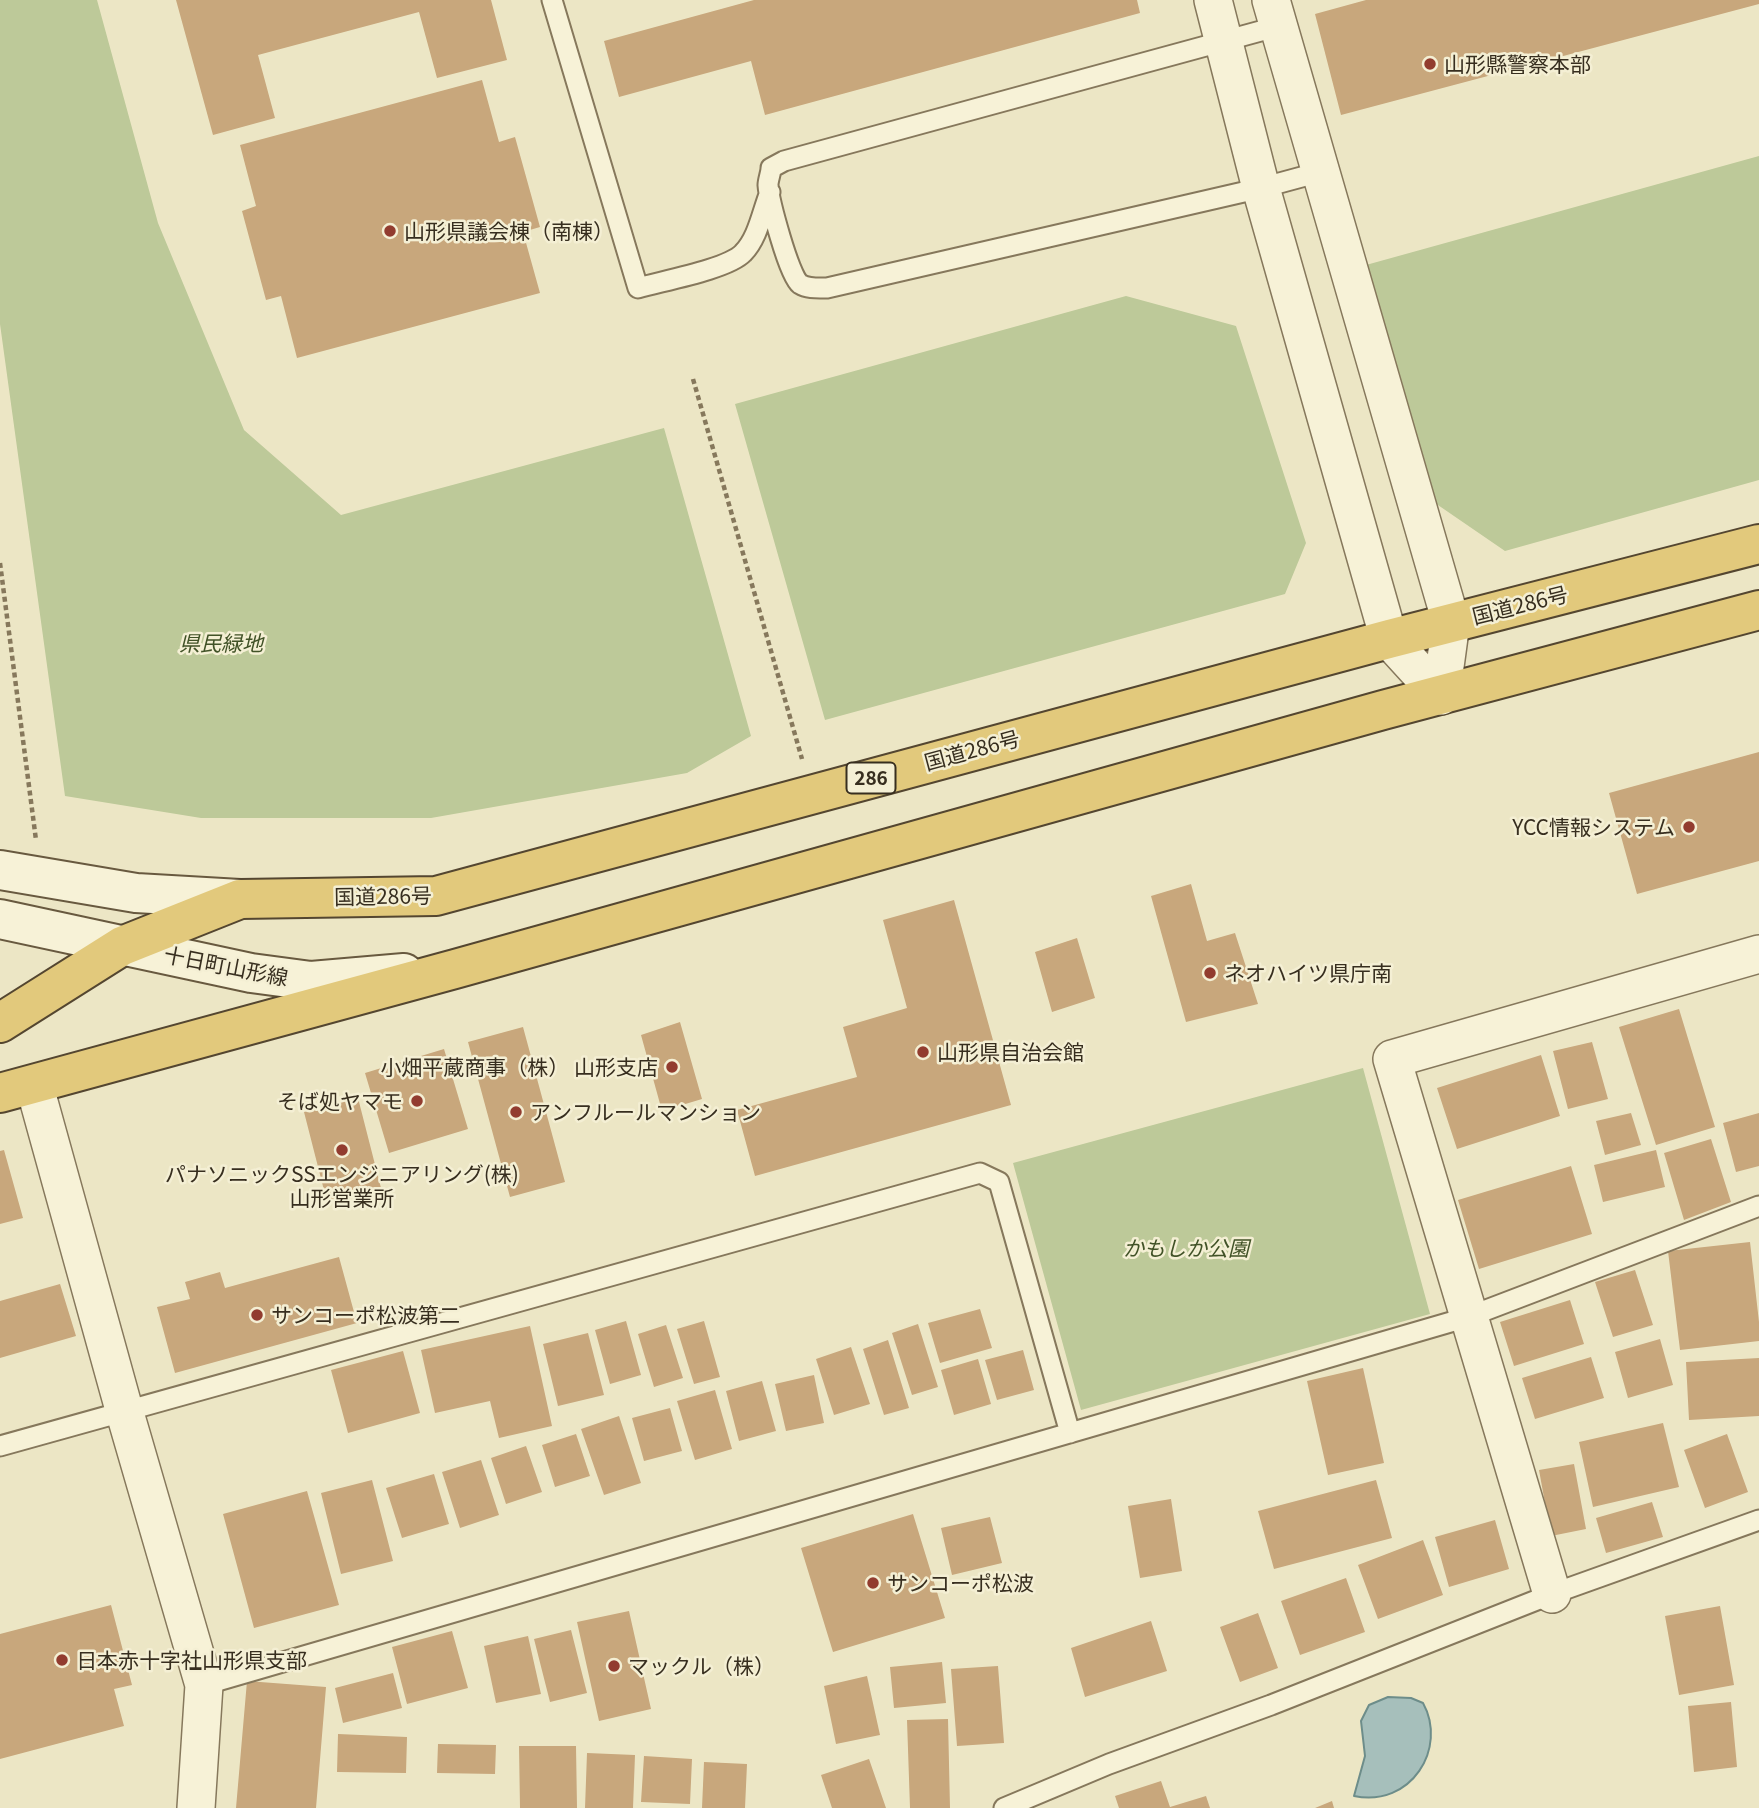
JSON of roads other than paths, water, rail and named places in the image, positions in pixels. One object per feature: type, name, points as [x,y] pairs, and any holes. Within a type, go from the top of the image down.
[{"type":"highway","name":"国道286号","points":[[0,1023],[122,946],[240,898],[436,896],[1451,622],[1759,544]]},
{"type":"highway","points":[[17,1088],[1370,714],[1759,610]]},
{"type":"main road","points":[[0,870],[136,893],[240,898]]},
{"type":"main road","name":"十日町山形線","points":[[0,919],[251,972],[311,981],[455,969]]},
{"type":"street","points":[[1213,0],[1261,188],[1389,639],[1441,696]]},
{"type":"street","points":[[1275,13],[1451,622],[1441,696]]},
{"type":"street","points":[[1552,1594],[1392,1059],[1759,954]]},
{"type":"street","points":[[17,1088],[125,1413],[204,1685],[196,1808]]},
{"type":"lane","points":[[552,0],[638,288],[726,264],[743,254],[752,240],[770,192]]},
{"type":"lane","points":[[1275,13],[1225,41],[783,161],[772,168],[768,185],[786,258],[793,276],[801,284],[813,288],[827,288],[1320,172]]},
{"type":"lane","points":[[0,1446],[981,1173],[999,1182],[1070,1433]]},
{"type":"lane","points":[[204,1685],[1468,1317],[1759,1206]]},
{"type":"lane","points":[[1004,1808],[1552,1594],[1759,1520]]},
{"type":"water","points":[[1388,1697],[1411,1698],[1423,1703],[1430,1720],[1431,1738],[1427,1755],[1419,1771],[1407,1784],[1392,1793],[1374,1797],[1354,1796],[1365,1756],[1361,1721],[1369,1705]]},
{"type":"place","name":"山形縣警察本部","points":[[1430,64]]},
{"type":"place","name":"山形県議会棟（南棟）","points":[[390,231]]},
{"type":"place","name":"YCC情報システム","points":[[1689,827]]},
{"type":"place","name":"ネオハイツ県庁南","points":[[1210,973]]},
{"type":"place","name":"山形県自治会館","points":[[923,1052]]},
{"type":"place","name":"小畑平蔵商事（株） 山形支店","points":[[672,1067]]},
{"type":"place","name":"そば処ヤマモ","points":[[417,1101]]},
{"type":"place","name":"アンフルールマンション","points":[[516,1112]]},
{"type":"place","name":"パナソニックSSエンジニアリング(株) 山形営業所","points":[[342,1150]]},
{"type":"place","name":"サンコーポ松波第二","points":[[257,1315]]},
{"type":"place","name":"サンコーポ松波","points":[[873,1583]]},
{"type":"place","name":"日本赤十字社山形県支部","points":[[62,1660]]},
{"type":"place","name":"マックル（株）","points":[[614,1666]]},
{"type":"park label","name":"県民緑地","points":[[221,643]]},
{"type":"park label","name":"かもしか公園","points":[[1186,1248]]}]
